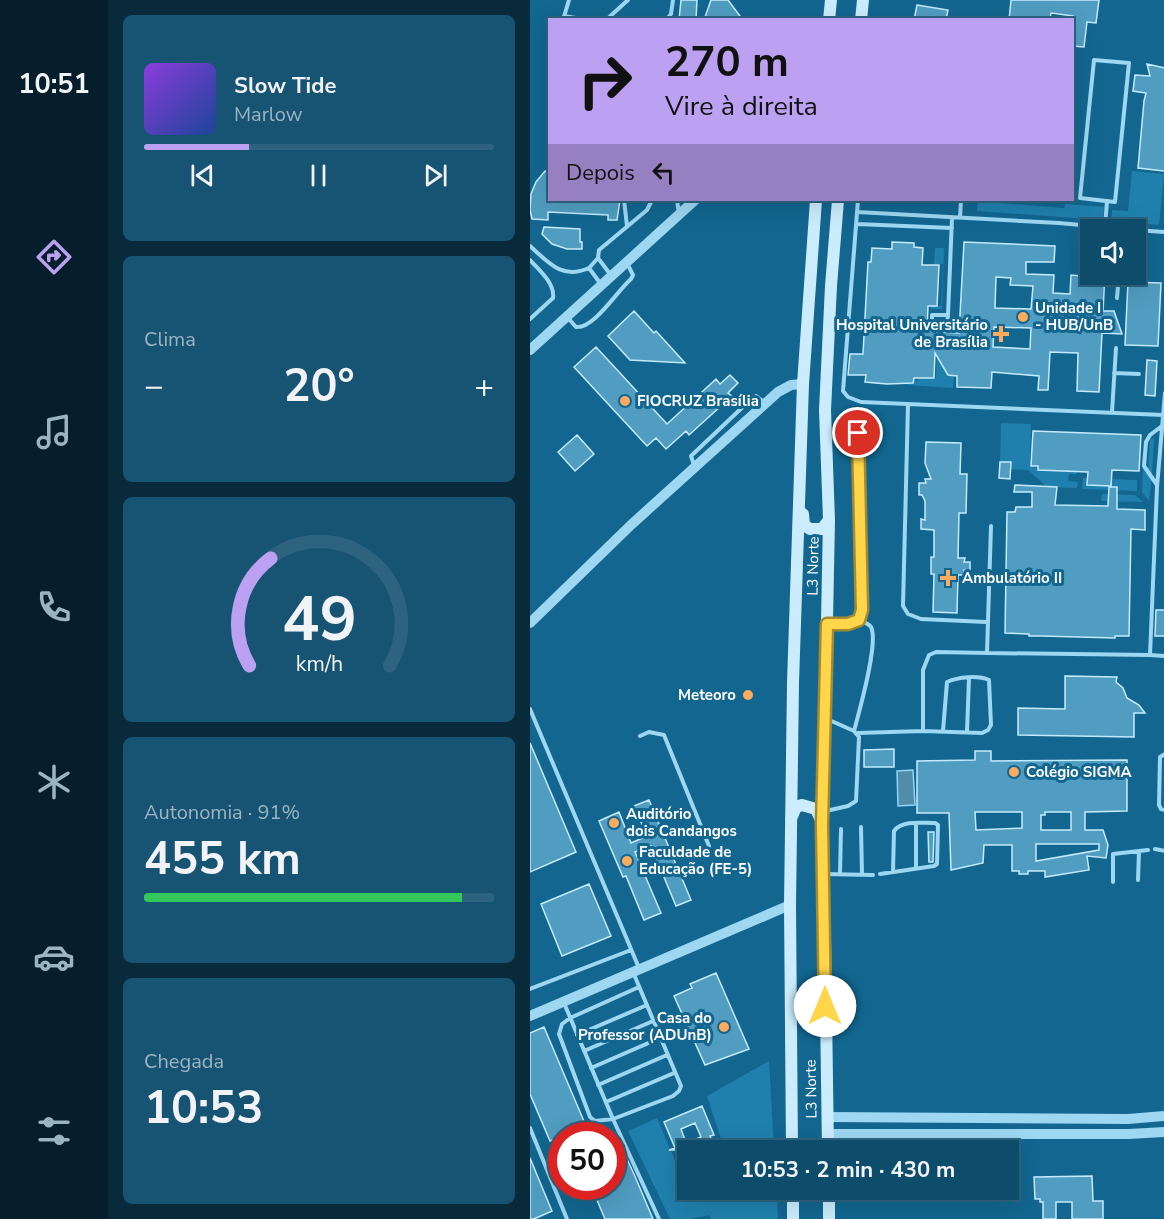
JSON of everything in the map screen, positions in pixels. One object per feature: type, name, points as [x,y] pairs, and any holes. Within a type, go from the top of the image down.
[{"type":"main road","points":[[829,18],[831,0]]},
{"type":"main road","points":[[861,18],[862,0]]},
{"type":"main road","name":"L3 Norte","points":[[792,1140],[790,904],[793,683],[803,384],[816,201]]},
{"type":"main road","name":"L3 Norte","points":[[828,1140],[822,874],[829,520],[825,384],[838,201]]},
{"type":"main road","points":[[800,495],[804,525],[807,528],[822,529],[829,520]]},
{"type":"main road","points":[[791,820],[796,807],[808,805],[816,809],[822,818]]},
{"type":"main road","points":[[793,1200],[794,1219]]},
{"type":"main road","points":[[829,1200],[829,1219]]},
{"type":"street","points":[[530,350],[694,201]]},
{"type":"street","points":[[530,623],[778,392],[791,385],[803,384]]},
{"type":"street","points":[[530,1016],[790,904]]},
{"type":"street","points":[[827,1116],[1128,1119],[1164,1116]]},
{"type":"street","points":[[828,1134],[1164,1132]]},
{"type":"lane","points":[[564,18],[569,0]]},
{"type":"lane","points":[[608,18],[628,0]]},
{"type":"lane","points":[[668,18],[671,14],[673,0]]},
{"type":"lane","points":[[1094,60],[1129,63],[1115,202],[1107,201],[1080,198],[1094,60]]},
{"type":"lane","points":[[624,201],[627,226]]},
{"type":"lane","points":[[530,246],[556,269],[579,272],[589,268],[598,258],[599,250],[647,210],[652,201]]},
{"type":"lane","points":[[677,201],[679,215]]},
{"type":"lane","points":[[858,201],[843,391],[848,397],[861,402],[1163,415]]},
{"type":"lane","points":[[960,218],[961,201]]},
{"type":"lane","points":[[1106,219],[1107,201]]},
{"type":"lane","points":[[857,212],[1080,225]]},
{"type":"lane","points":[[948,315],[932,315],[932,326],[947,327],[948,315],[952,228],[952,218]]},
{"type":"lane","points":[[856,224],[952,228]]},
{"type":"lane","points":[[1146,231],[1164,232]]},
{"type":"lane","points":[[598,258],[612,276]]},
{"type":"lane","points":[[530,260],[553,288],[554,293],[552,298],[530,319]]},
{"type":"lane","points":[[567,317],[575,327],[582,328],[591,322],[631,279],[633,275],[627,263]]},
{"type":"lane","points":[[589,268],[602,286]]},
{"type":"lane","points":[[1117,298],[1118,285]]},
{"type":"lane","points":[[1112,412],[1116,348]]},
{"type":"lane","points":[[1114,373],[1139,374]]},
{"type":"lane","points":[[1150,655],[1157,487],[1164,393]]},
{"type":"lane","points":[[908,404],[903,606],[908,614],[921,619],[986,622]]},
{"type":"lane","points":[[1157,487],[1144,466],[1146,442],[1150,435],[1163,425]]},
{"type":"lane","points":[[858,433],[862,610],[859,620]]},
{"type":"lane","points":[[987,653],[986,622],[991,526]]},
{"type":"lane","points":[[822,818],[856,801],[856,732],[873,650],[871,628],[868,624],[859,620],[848,624],[827,624]]},
{"type":"lane","points":[[923,731],[923,670],[929,655],[936,652],[1164,656]]},
{"type":"lane","points":[[825,717],[856,732],[943,730],[982,733],[991,725],[989,680],[969,678],[947,682],[943,730]]},
{"type":"lane","points":[[967,732],[969,678]]},
{"type":"lane","points":[[530,709],[631,950],[639,987],[681,1086],[673,1096],[613,1119],[598,1122],[590,1117],[559,1034],[562,1024],[570,1018],[639,987]]},
{"type":"lane","points":[[640,736],[649,732],[664,735],[669,746],[709,846],[706,854],[690,858]]},
{"type":"lane","points":[[1164,754],[1160,758],[1159,772],[1159,806],[1164,810]]},
{"type":"lane","points":[[916,823],[916,868]]},
{"type":"lane","points":[[880,874],[893,872],[916,868],[937,864],[939,829],[935,823],[900,825],[894,831],[893,872]]},
{"type":"lane","points":[[861,827],[862,874]]},
{"type":"lane","points":[[840,829],[840,874]]},
{"type":"lane","points":[[1155,849],[1164,851]]},
{"type":"lane","points":[[1138,880],[1139,850]]},
{"type":"lane","points":[[1113,882],[1113,854],[1148,850]]},
{"type":"lane","points":[[822,874],[873,875]]},
{"type":"lane","points":[[530,989],[631,950]]},
{"type":"lane","points":[[563,1002],[605,1102],[659,1219]]},
{"type":"lane","points":[[577,1035],[647,1005]]},
{"type":"lane","points":[[584,1051],[653,1022]]},
{"type":"lane","points":[[591,1068],[660,1038]]},
{"type":"lane","points":[[598,1085],[667,1056]]},
{"type":"lane","points":[[605,1102],[674,1073]]},
{"type":"lane","points":[[530,1128],[567,1219]]},
{"type":"shaded area","points":[[1132,171],[1164,174],[1159,225],[1146,224],[1146,219],[1111,219],[1112,210],[1128,211]]},
{"type":"shaded area","points":[[978,201],[1064,208],[1065,204],[1104,207],[1103,219],[977,211]]},
{"type":"shaded area","points":[[935,248],[944,248],[942,309],[931,309],[931,306],[941,306],[943,264],[934,264]]},
{"type":"shaded area","points":[[937,346],[947,374],[954,375],[953,388],[907,385],[908,380],[936,378]]},
{"type":"shaded area","points":[[1001,423],[1031,424],[1030,467],[1043,468],[1044,471],[1077,472],[1077,474],[1069,474],[1068,481],[1078,482],[1077,488],[1047,487],[1028,470],[1000,469]]},
{"type":"shaded area","points":[[1154,438],[1152,475],[1148,469],[1150,440]]},
{"type":"shaded area","points":[[1143,467],[1152,478],[1149,501],[1142,492]]},
{"type":"shaded area","points":[[1083,478],[1087,478],[1087,485],[1110,486],[1111,479],[1137,480],[1137,491],[1082,489]]},
{"type":"shaded area","points":[[1102,494],[1135,495],[1143,502],[1101,501]]},
{"type":"shaded area","points":[[913,770],[915,805],[898,806],[897,771]]},
{"type":"shaded area","points":[[769,1061],[773,1140],[721,1140],[707,1096]]},
{"type":"shaded area","points":[[657,1118],[677,1163],[677,1200],[777,1200],[778,1219],[711,1219],[709,1215],[691,1219],[670,1219],[628,1131]]},
{"type":"building","points":[[681,0],[697,0],[696,18],[679,18]]},
{"type":"building","points":[[711,0],[728,0],[742,18],[705,18]]},
{"type":"building","points":[[1011,0],[1099,0],[1096,23],[1087,22],[1084,47],[1074,46],[1073,16],[1051,13],[1050,18],[1009,18]]},
{"type":"building","points":[[917,5],[948,10],[946,18],[914,18]]},
{"type":"building","points":[[1147,64],[1165,68],[1165,171],[1138,168],[1146,93],[1133,91],[1135,75],[1150,76]]},
{"type":"building","points":[[545,171],[548,172],[548,201],[620,201],[617,220],[608,220],[608,215],[548,212],[548,220],[532,219],[531,194],[536,182]]},
{"type":"building","points":[[544,227],[580,229],[582,249],[567,249],[552,244],[542,234]]},
{"type":"building","points":[[892,242],[914,243],[914,247],[923,248],[922,265],[939,265],[937,306],[928,306],[927,331],[959,333],[964,242],[1055,246],[1054,262],[1026,262],[1026,274],[1054,275],[1053,293],[1070,294],[1071,275],[1080,276],[1080,285],[1104,285],[1103,311],[1114,311],[1122,334],[1102,333],[1099,392],[1077,391],[1078,353],[1050,352],[1048,390],[1038,390],[1039,376],[992,372],[991,388],[957,387],[957,376],[948,375],[935,353],[934,378],[914,378],[913,383],[887,384],[865,382],[866,375],[848,375],[850,354],[863,354],[868,262],[871,262],[872,248],[892,249]],"holes":[[[996,277],[1011,278],[1010,285],[1033,286],[1031,309],[995,308]],[[994,327],[1031,328],[1030,349],[993,347]]]},
{"type":"building","points":[[1161,283],[1158,346],[1125,345],[1128,285]]},
{"type":"building","points":[[634,311],[685,363],[630,360],[608,336]]},
{"type":"building","name":"FIOCRUZ Brasília","points":[[596,347],[667,424],[716,379],[720,384],[730,375],[738,383],[728,393],[732,396],[689,435],[686,431],[666,449],[656,438],[647,446],[574,367]]},
{"type":"building","points":[[1147,360],[1157,361],[1155,396],[1145,395]]},
{"type":"building","points":[[1033,431],[1141,435],[1139,471],[1112,470],[1111,486],[1087,485],[1088,472],[1038,470],[1038,466],[1031,466]]},
{"type":"building","points":[[577,435],[594,454],[575,471],[558,452]]},
{"type":"building","points":[[926,442],[961,443],[960,474],[967,474],[966,513],[959,513],[958,558],[965,558],[964,562],[970,562],[970,570],[964,570],[964,575],[958,575],[957,613],[933,612],[934,574],[931,574],[931,557],[934,557],[934,530],[921,529],[921,519],[925,520],[925,501],[922,495],[919,495],[919,483],[926,483],[925,479],[931,479],[925,463]]},
{"type":"building","points":[[1000,462],[1011,462],[1010,479],[999,478]]},
{"type":"building","points":[[1015,485],[1057,487],[1055,505],[1108,506],[1109,487],[1117,487],[1117,509],[1145,510],[1145,530],[1131,529],[1129,636],[1115,636],[1115,638],[1029,636],[1029,634],[1005,633],[1007,512],[1015,512],[1016,507],[1032,507],[1032,492],[1014,492]]},
{"type":"building","points":[[1156,610],[1165,610],[1165,636],[1155,636]]},
{"type":"building","points":[[1065,676],[1117,677],[1116,682],[1123,688],[1127,698],[1139,705],[1145,713],[1134,713],[1134,737],[1018,735],[1018,708],[1065,709]]},
{"type":"building","points":[[530,743],[576,852],[530,872]]},
{"type":"building","points":[[894,749],[894,767],[864,767],[864,750]]},
{"type":"building","points":[[975,751],[991,751],[991,761],[1127,760],[1127,811],[1085,812],[1085,830],[1103,830],[1108,845],[1106,858],[1087,856],[1089,870],[1045,877],[1045,871],[1028,871],[1028,874],[1019,874],[1019,871],[1012,871],[1012,845],[984,845],[983,863],[951,870],[949,813],[917,813],[917,761],[975,760]],"holes":[[[975,812],[1022,812],[1022,828],[976,830]],[[1045,812],[1071,812],[1071,830],[1041,830],[1041,815],[1045,815]],[[1036,844],[1099,844],[1099,850],[1036,861]]]},
{"type":"building","name":"Faculdade de Educação (FE-5)","points":[[649,800],[691,900],[676,906],[651,846],[635,852],[661,913],[644,920],[626,876],[623,877],[599,821],[619,812],[631,843],[647,836],[634,806]]},
{"type":"building","points":[[928,832],[934,832],[933,862],[929,862]]},
{"type":"building","points":[[589,884],[611,936],[562,956],[541,904]]},
{"type":"building","name":"Casa do Professor (ADUnB)","points":[[716,973],[749,1049],[705,1065],[674,996],[692,988],[690,984]]},
{"type":"building","points":[[544,1027],[584,1122],[548,1122],[548,1136],[530,1094],[530,1033]]},
{"type":"building","points":[[702,1106],[714,1135],[710,1136],[712,1140],[694,1140],[701,1137],[695,1123],[681,1129],[685,1140],[677,1140],[677,1150],[669,1150],[675,1148],[664,1122]]},
{"type":"building","points":[[626,1157],[653,1219],[605,1219],[597,1200],[626,1200]]},
{"type":"building","points":[[530,1158],[552,1211],[534,1219],[530,1219]]},
{"type":"building","points":[[1092,1176],[1093,1201],[1103,1201],[1103,1219],[1072,1219],[1072,1202],[1056,1202],[1056,1219],[1043,1219],[1043,1202],[1035,1199],[1034,1177]]},
{"type":"place","name":"Unidade I - HUB/UnB","points":[[1023,317]]},
{"type":"place","name":"Hospital Universitário de Brasília","points":[[1001,334]]},
{"type":"place","name":"FIOCRUZ Brasília","points":[[625,401]]},
{"type":"place","name":"Ambulatório II","points":[[948,578]]},
{"type":"place","name":"Meteoro","points":[[748,695]]},
{"type":"place","name":"Colégio SIGMA","points":[[1014,772]]},
{"type":"place","name":"Auditório dois Candangos","points":[[614,823]]},
{"type":"place","name":"Faculdade de Educação (FE-5)","points":[[627,861]]},
{"type":"place","name":"Casa do Professor (ADUnB)","points":[[724,1027]]},
{"type":"route","points":[[825,1006],[822,824],[827,624],[848,624],[859,620],[862,610],[858,433]]}]
